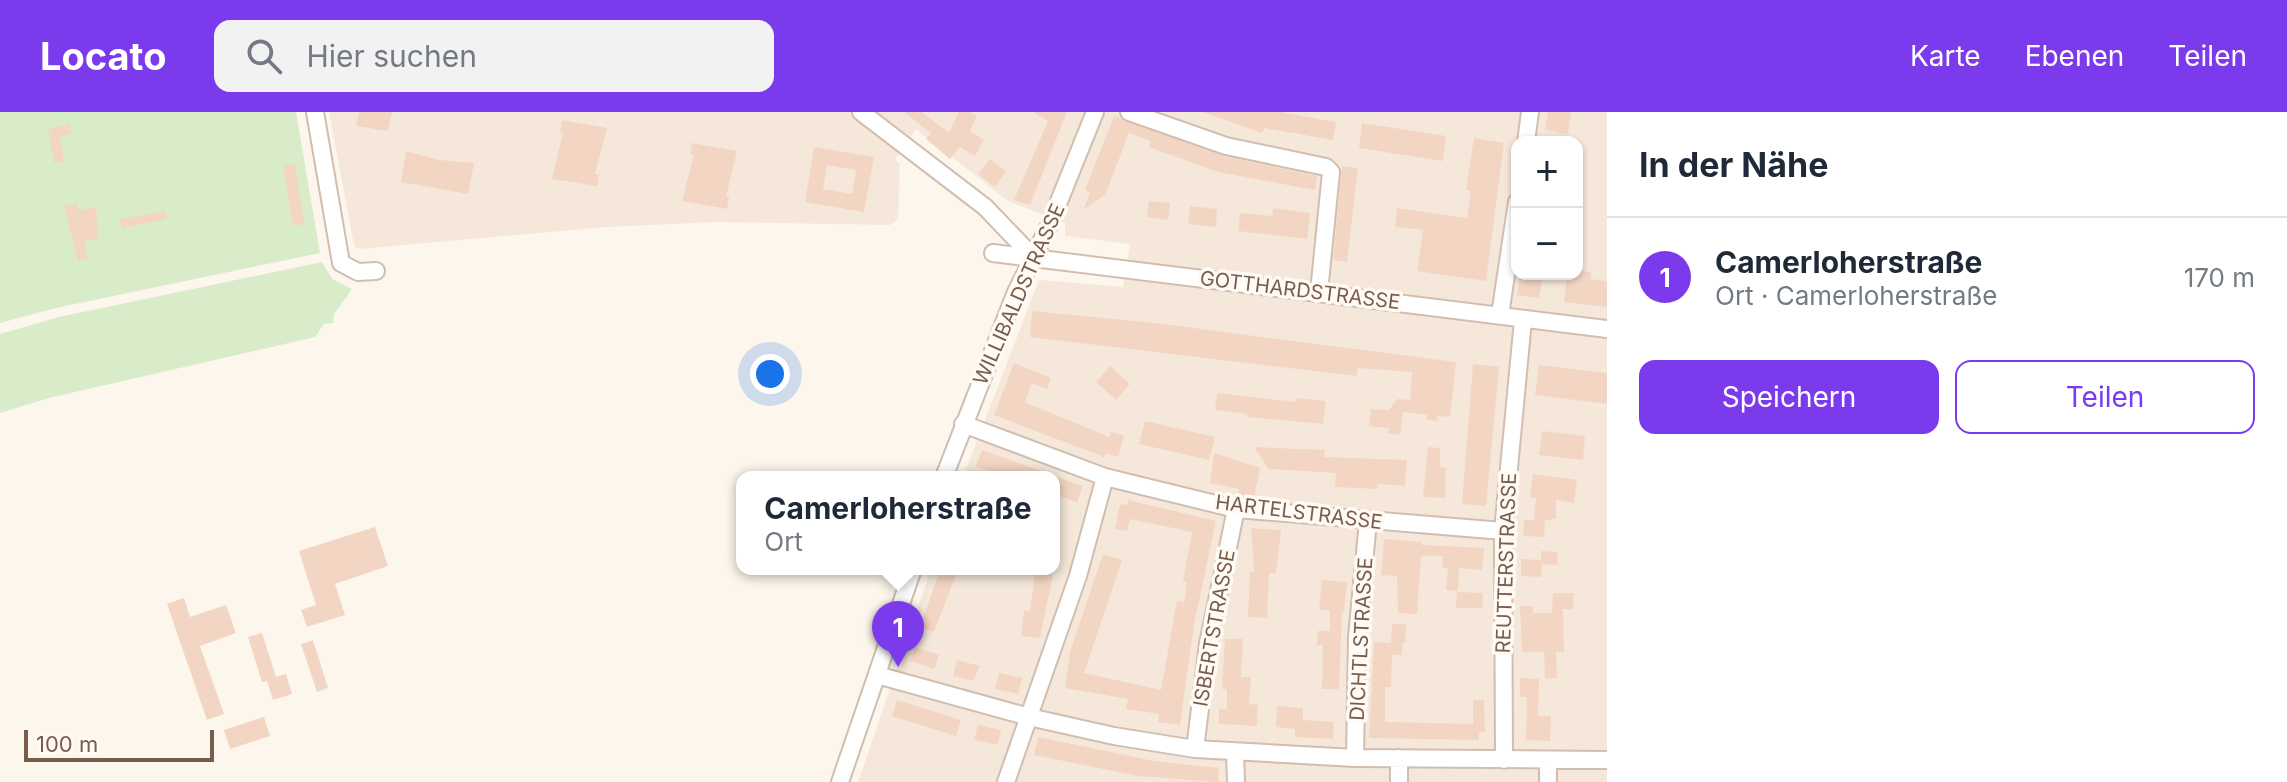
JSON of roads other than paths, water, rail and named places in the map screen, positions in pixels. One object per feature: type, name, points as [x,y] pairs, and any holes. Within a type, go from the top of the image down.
[{"type":"street","points":[[315,112],[341,263],[358,272],[376,271]]},
{"type":"street","points":[[861,112],[985,207],[1033,257]]},
{"type":"street","name":"WILLIBALDSTRASSE","points":[[946,471],[963,424],[1095,112]]},
{"type":"street","points":[[1129,112],[1226,146],[1326,167],[1331,172],[1319,292]]},
{"type":"street","points":[[1527,136],[1530,112]]},
{"type":"street","points":[[1500,315],[1516,208]]},
{"type":"street","name":"GOTTHARDSTRASSE","points":[[993,253],[1607,329]]},
{"type":"street","name":"REUTTERSTRASSE","points":[[1504,760],[1503,531],[1523,320]]},
{"type":"street","name":"HARTELSTRASSE","points":[[963,424],[1105,477],[1236,509],[1503,531]]},
{"type":"street","points":[[1006,782],[1078,576],[1105,477]]},
{"type":"street","name":"ISBERTSTRASSE","points":[[1195,749],[1208,644],[1236,509]]},
{"type":"street","name":"DICHTLSTRASSE","points":[[1355,758],[1357,637],[1368,521]]},
{"type":"street","points":[[840,782],[911,575]]},
{"type":"street","points":[[877,675],[1029,717],[1114,736],[1195,749],[1355,758],[1607,760]]},
{"type":"street","points":[[1235,753],[1236,782]]},
{"type":"street","points":[[1399,758],[1399,782]]},
{"type":"street","points":[[1548,761],[1548,782]]},
{"type":"place","name":"Camerloherstraße","points":[[898,667]]}]
